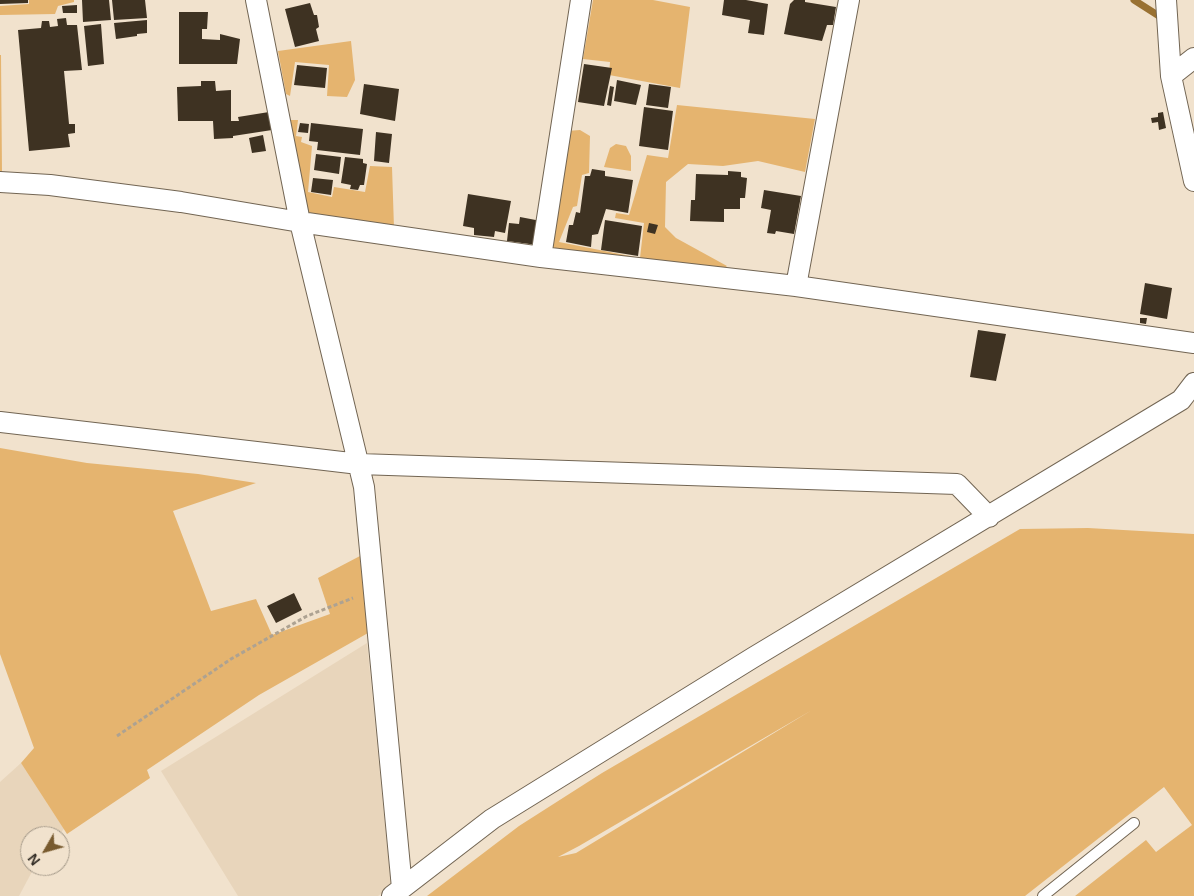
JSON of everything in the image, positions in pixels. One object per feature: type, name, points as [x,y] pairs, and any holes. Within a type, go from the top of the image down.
[{"type":"street","points":[[256,0],[300,222],[364,488],[397,892]]},
{"type":"street","points":[[541,257],[582,0]]},
{"type":"street","points":[[796,286],[849,0]]},
{"type":"street","points":[[1166,0],[1171,76],[1194,181]]},
{"type":"street","points":[[1171,76],[1194,58]]},
{"type":"street","points":[[0,182],[50,185],[181,202],[300,222],[541,257],[796,286],[1194,343]]},
{"type":"street","points":[[397,892],[492,819],[754,657],[989,517],[1180,400],[1194,384]]},
{"type":"street","points":[[0,422],[359,464],[957,484],[989,517]]},
{"type":"lane","points":[[1043,896],[1134,823]]},
{"type":"path","points":[[117,736],[231,659],[272,636],[315,613],[356,596],[374,593]]},
{"type":"shaded area","points":[[29,0],[74,0],[74,2],[58,6],[55,14],[0,15],[0,6],[29,4]]},
{"type":"shaded area","points":[[593,0],[653,0],[690,7],[680,88],[609,75],[610,62],[583,59]]},
{"type":"shaded area","points":[[351,41],[355,80],[347,97],[327,96],[329,65],[295,62],[290,96],[286,94],[278,51]]},
{"type":"shaded area","points":[[1,55],[2,173],[0,173]]},
{"type":"shaded area","points":[[677,105],[815,119],[805,172],[758,161],[723,166],[688,164],[666,182],[665,227],[676,238],[727,266],[720,272],[551,250],[567,131],[580,130],[590,136],[589,173],[582,175],[577,206],[573,207],[559,242],[640,258],[644,223],[615,218],[616,213],[629,215],[647,155],[668,158]]},
{"type":"shaded area","points":[[289,120],[298,120],[296,136],[302,137],[301,142],[312,146],[308,192],[332,197],[334,187],[365,192],[370,166],[392,167],[394,228],[305,213]]},
{"type":"shaded area","points":[[616,144],[626,146],[631,156],[631,171],[604,167],[610,148]]},
{"type":"shaded area","points":[[0,448],[87,463],[198,474],[256,483],[173,511],[211,611],[256,599],[272,635],[330,614],[318,578],[360,556],[368,633],[259,695],[147,770],[150,778],[70,832],[70,826],[62,826],[21,763],[34,748],[0,654]]},
{"type":"shaded area","points":[[1088,528],[1194,534],[1194,896],[1075,896],[1146,840],[1156,852],[1192,825],[1164,787],[1025,896],[427,896],[519,826],[602,773],[1020,529]],"holes":[[[812,710],[576,853],[558,857]]]},
{"type":"shaded area","points":[[367,643],[391,886],[378,896],[238,896],[161,771]]},
{"type":"shaded area","points":[[21,763],[62,826],[20,826],[20,876],[30,876],[19,896],[0,896],[0,782]]},
{"type":"building","points":[[0,0],[28,0],[28,3],[0,4]]},
{"type":"building","points":[[82,0],[109,0],[111,20],[83,22]]},
{"type":"building","points":[[112,0],[145,0],[147,18],[114,20]]},
{"type":"building","points":[[724,0],[746,0],[768,4],[764,35],[748,33],[750,20],[722,15]]},
{"type":"building","points":[[794,0],[805,0],[805,2],[836,7],[833,25],[827,25],[822,41],[784,34],[790,4]]},
{"type":"building","points":[[310,3],[314,15],[317,15],[319,27],[316,29],[319,41],[295,47],[285,9]]},
{"type":"building","points":[[77,5],[77,13],[63,13],[62,6]]},
{"type":"building","points":[[179,12],[208,12],[207,29],[202,29],[202,39],[220,40],[220,34],[240,39],[237,64],[179,64]]},
{"type":"building","points":[[66,18],[67,25],[77,25],[82,70],[64,71],[69,124],[75,124],[75,133],[68,134],[70,147],[29,151],[18,30],[41,28],[42,21],[49,21],[50,27],[58,26],[57,19]]},
{"type":"building","points":[[147,20],[147,33],[116,39],[114,23]]},
{"type":"building","points":[[101,24],[104,64],[88,66],[84,26]]},
{"type":"building","points":[[584,64],[612,68],[604,106],[578,102]]},
{"type":"building","points":[[297,65],[327,68],[325,88],[294,85]]},
{"type":"building","points":[[617,80],[641,85],[636,105],[614,101]]},
{"type":"building","points":[[201,81],[215,81],[216,91],[231,90],[231,121],[239,121],[238,117],[269,112],[272,130],[233,136],[233,138],[214,139],[213,121],[178,121],[177,87],[201,86]]},
{"type":"building","points":[[364,84],[399,89],[395,121],[360,114]]},
{"type":"building","points":[[649,84],[671,87],[668,108],[646,105]]},
{"type":"building","points":[[610,86],[614,87],[611,106],[607,105]]},
{"type":"building","points":[[644,107],[673,111],[668,150],[639,146]]},
{"type":"building","points":[[1163,112],[1166,128],[1159,130],[1158,122],[1152,123],[1151,118],[1158,117],[1158,113]]},
{"type":"building","points":[[300,123],[309,124],[308,133],[298,132]]},
{"type":"building","points":[[311,123],[363,129],[360,155],[317,150],[318,142],[309,141]]},
{"type":"building","points":[[376,132],[392,134],[389,163],[374,161]]},
{"type":"building","points":[[263,135],[266,151],[252,153],[249,138]]},
{"type":"building","points":[[316,154],[341,157],[339,174],[314,170]]},
{"type":"building","points":[[345,157],[363,159],[363,163],[367,164],[364,185],[360,185],[358,190],[350,189],[351,185],[341,183]]},
{"type":"building","points":[[592,169],[605,171],[605,176],[633,180],[628,213],[606,209],[598,234],[592,235],[591,247],[566,242],[569,225],[573,225],[576,212],[580,213],[585,176],[590,176]]},
{"type":"building","points":[[728,171],[741,172],[741,177],[747,178],[745,198],[740,198],[740,209],[724,209],[724,222],[690,221],[691,200],[695,200],[696,174],[728,175]]},
{"type":"building","points":[[313,178],[333,180],[331,195],[311,192]]},
{"type":"building","points":[[764,190],[801,196],[794,234],[776,231],[775,234],[767,233],[771,210],[761,208]]},
{"type":"building","points":[[468,194],[511,201],[505,233],[495,231],[494,237],[474,235],[474,228],[463,226]]},
{"type":"building","points":[[520,217],[541,221],[537,245],[507,241],[509,223],[519,224]]},
{"type":"building","points":[[605,220],[642,226],[638,256],[601,250]]},
{"type":"building","points":[[649,223],[658,225],[655,234],[647,232]]},
{"type":"building","points":[[1145,283],[1172,288],[1167,319],[1140,314]]},
{"type":"building","points":[[1140,318],[1147,318],[1146,324],[1140,323]]},
{"type":"building","points":[[978,330],[1006,334],[996,381],[970,377]]},
{"type":"building","points":[[294,593],[302,610],[276,623],[267,606]]},
{"type":"waterway","points":[[1134,0],[1159,16]]}]
